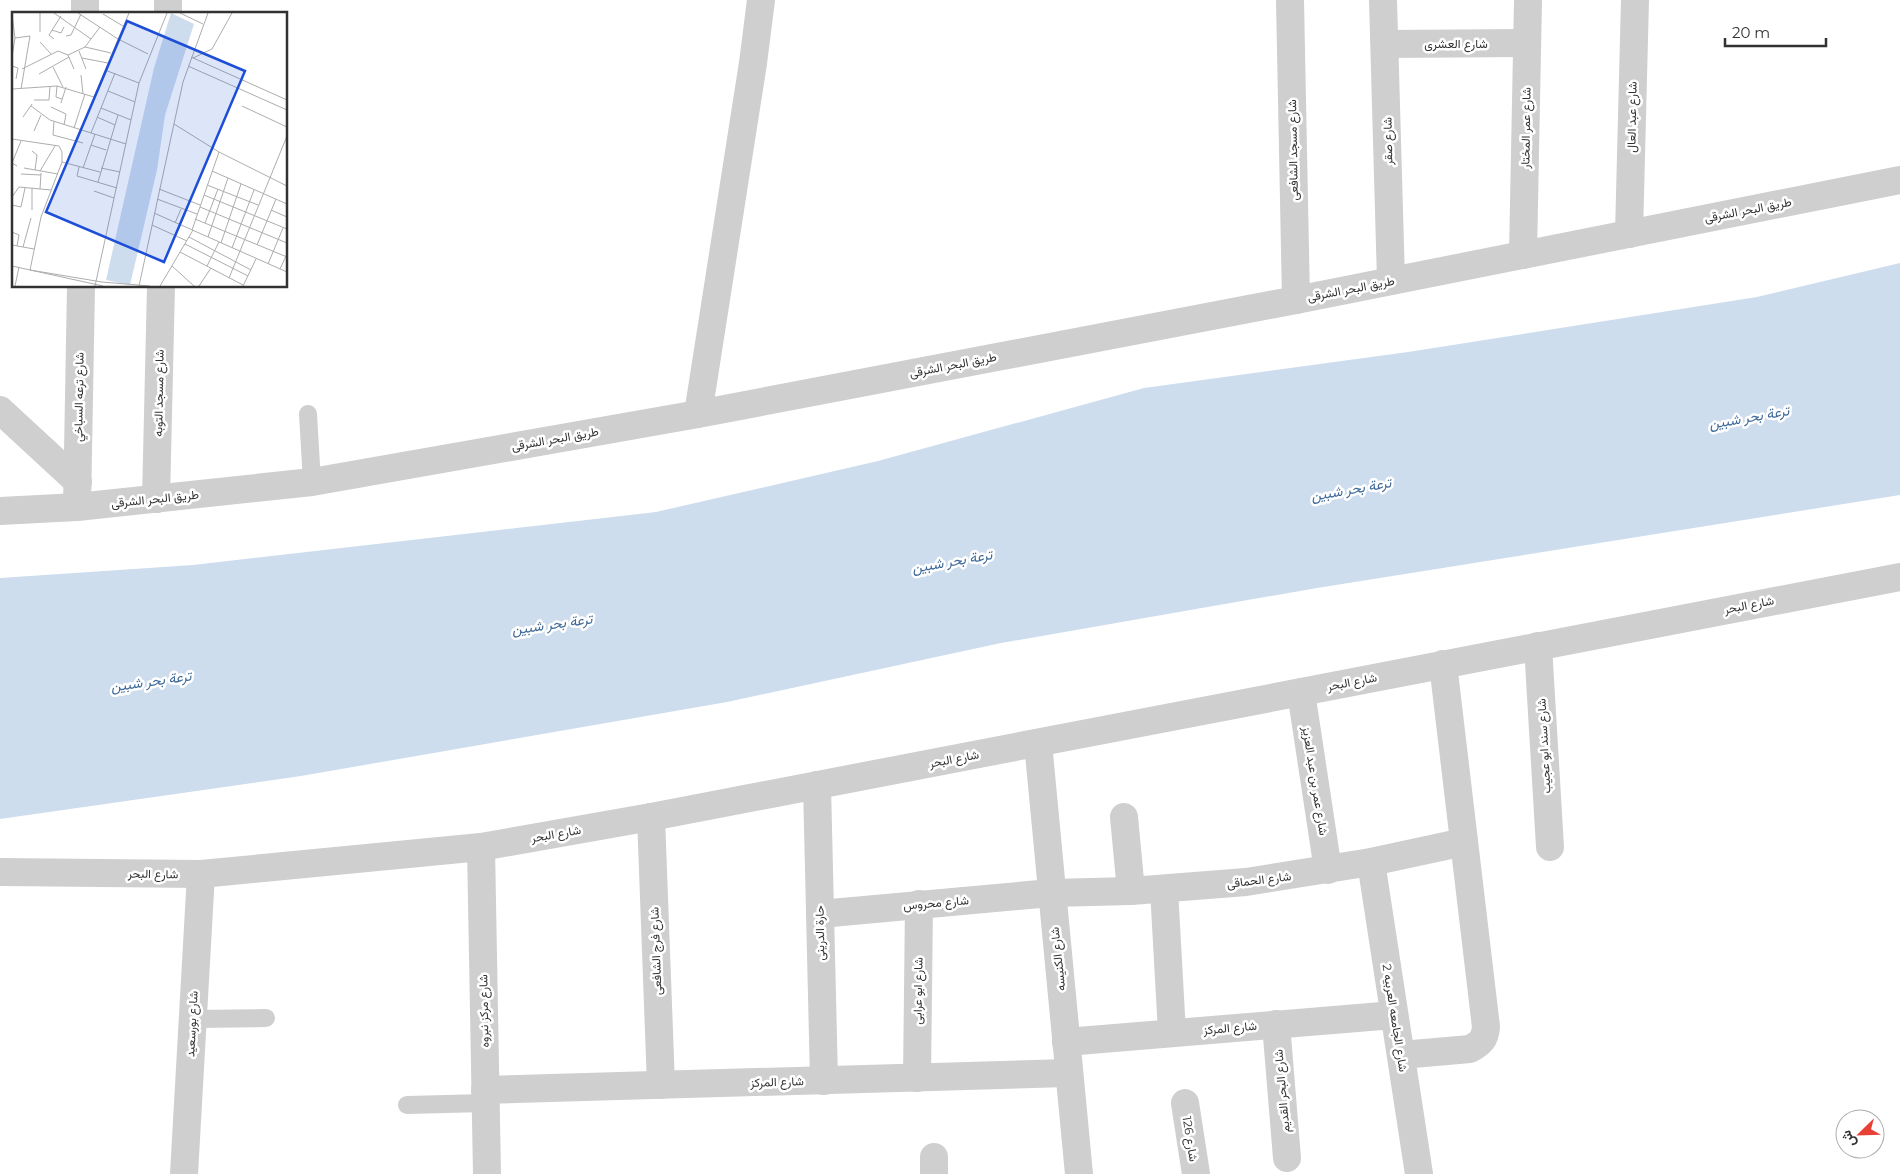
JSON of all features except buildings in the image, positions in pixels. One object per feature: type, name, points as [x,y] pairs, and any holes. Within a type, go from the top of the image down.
[{"type":"street","points":[[698,414],[753,63],[761,0]]},
{"type":"street","name":"شارع مسجد الشافعى","points":[[1290,0],[1296,300]]},
{"type":"street","name":"شارع صقر","points":[[1383,0],[1391,282]]},
{"type":"street","name":"شارع عمر المختار","points":[[1524,255],[1528,0]]},
{"type":"street","name":"شارع عبد العال","points":[[1629,234],[1635,0]]},
{"type":"street","name":"شارع العشرى","points":[[1385,44],[1527,43]]},
{"type":"street","name":"طريق البحر الشرقى","points":[[0,511],[77,494],[156,499],[312,482],[698,414],[1391,282],[1900,180]]},
{"type":"street","name":"شارع ترعه السباخي","points":[[77,494],[81,288]]},
{"type":"street","name":"شارع مسجد التوبه","points":[[156,499],[161,288]]},
{"type":"street","points":[[0,410],[77,494]]},
{"type":"street","name":"شارع البحر","points":[[0,872],[201,874],[481,847],[651,818],[1900,577]]},
{"type":"street","name":"شارع سند ابو عجيب","points":[[1538,646],[1550,847]]},
{"type":"street","points":[[1401,1055],[1470,1049],[1485,1038],[1486,1027],[1443,664]]},
{"type":"street","name":"شارع عمر بن عبد العزيز","points":[[1301,692],[1328,870]]},
{"type":"street","name":"شارع الكنيسه","points":[[1038,743],[1079,1174]]},
{"type":"street","name":"حارة الدرينى","points":[[817,785],[824,1081]]},
{"type":"street","points":[[1124,817],[1131,891]]},
{"type":"street","name":"شارع فرج الشافعى","points":[[651,818],[660,1085]]},
{"type":"street","name":"شارع الحماقى","points":[[1051,892],[1131,891],[1246,882],[1328,870],[1464,842]]},
{"type":"street","name":"شارع مركز نبروه","points":[[481,847],[487,1174]]},
{"type":"street","name":"شارع الجامعه العربيه 2","points":[[1371,862],[1419,1174]]},
{"type":"street","name":"شارع بورسعيد","points":[[184,1174],[201,874]]},
{"type":"street","points":[[1164,889],[1172,1033]]},
{"type":"street","name":"شارع محروس","points":[[820,914],[1051,892]]},
{"type":"street","name":"شارع ابو عرابى","points":[[917,1078],[919,904]]},
{"type":"street","name":"شارع المركز","points":[[1066,1042],[1394,1015]]},
{"type":"street","name":"شارع البحر القديم","points":[[1276,1024],[1287,1158]]},
{"type":"street","name":"شارع المركز","points":[[485,1096],[660,1085],[1068,1073]]},
{"type":"street","name":"شارع 126","points":[[1185,1103],[1196,1174]]},
{"type":"lane","points":[[308,414],[312,482]]},
{"type":"lane","points":[[193,1019],[266,1018]]},
{"type":"lane","points":[[407,1106],[485,1096]]},
{"type":"water","name":"ترعة بحر شبين","points":[[1900,263],[1900,495],[1317,588],[1001,643],[727,702],[301,776],[0,819],[0,578],[193,565],[656,512],[878,461],[1144,388],[1408,352],[1757,297]]}]
